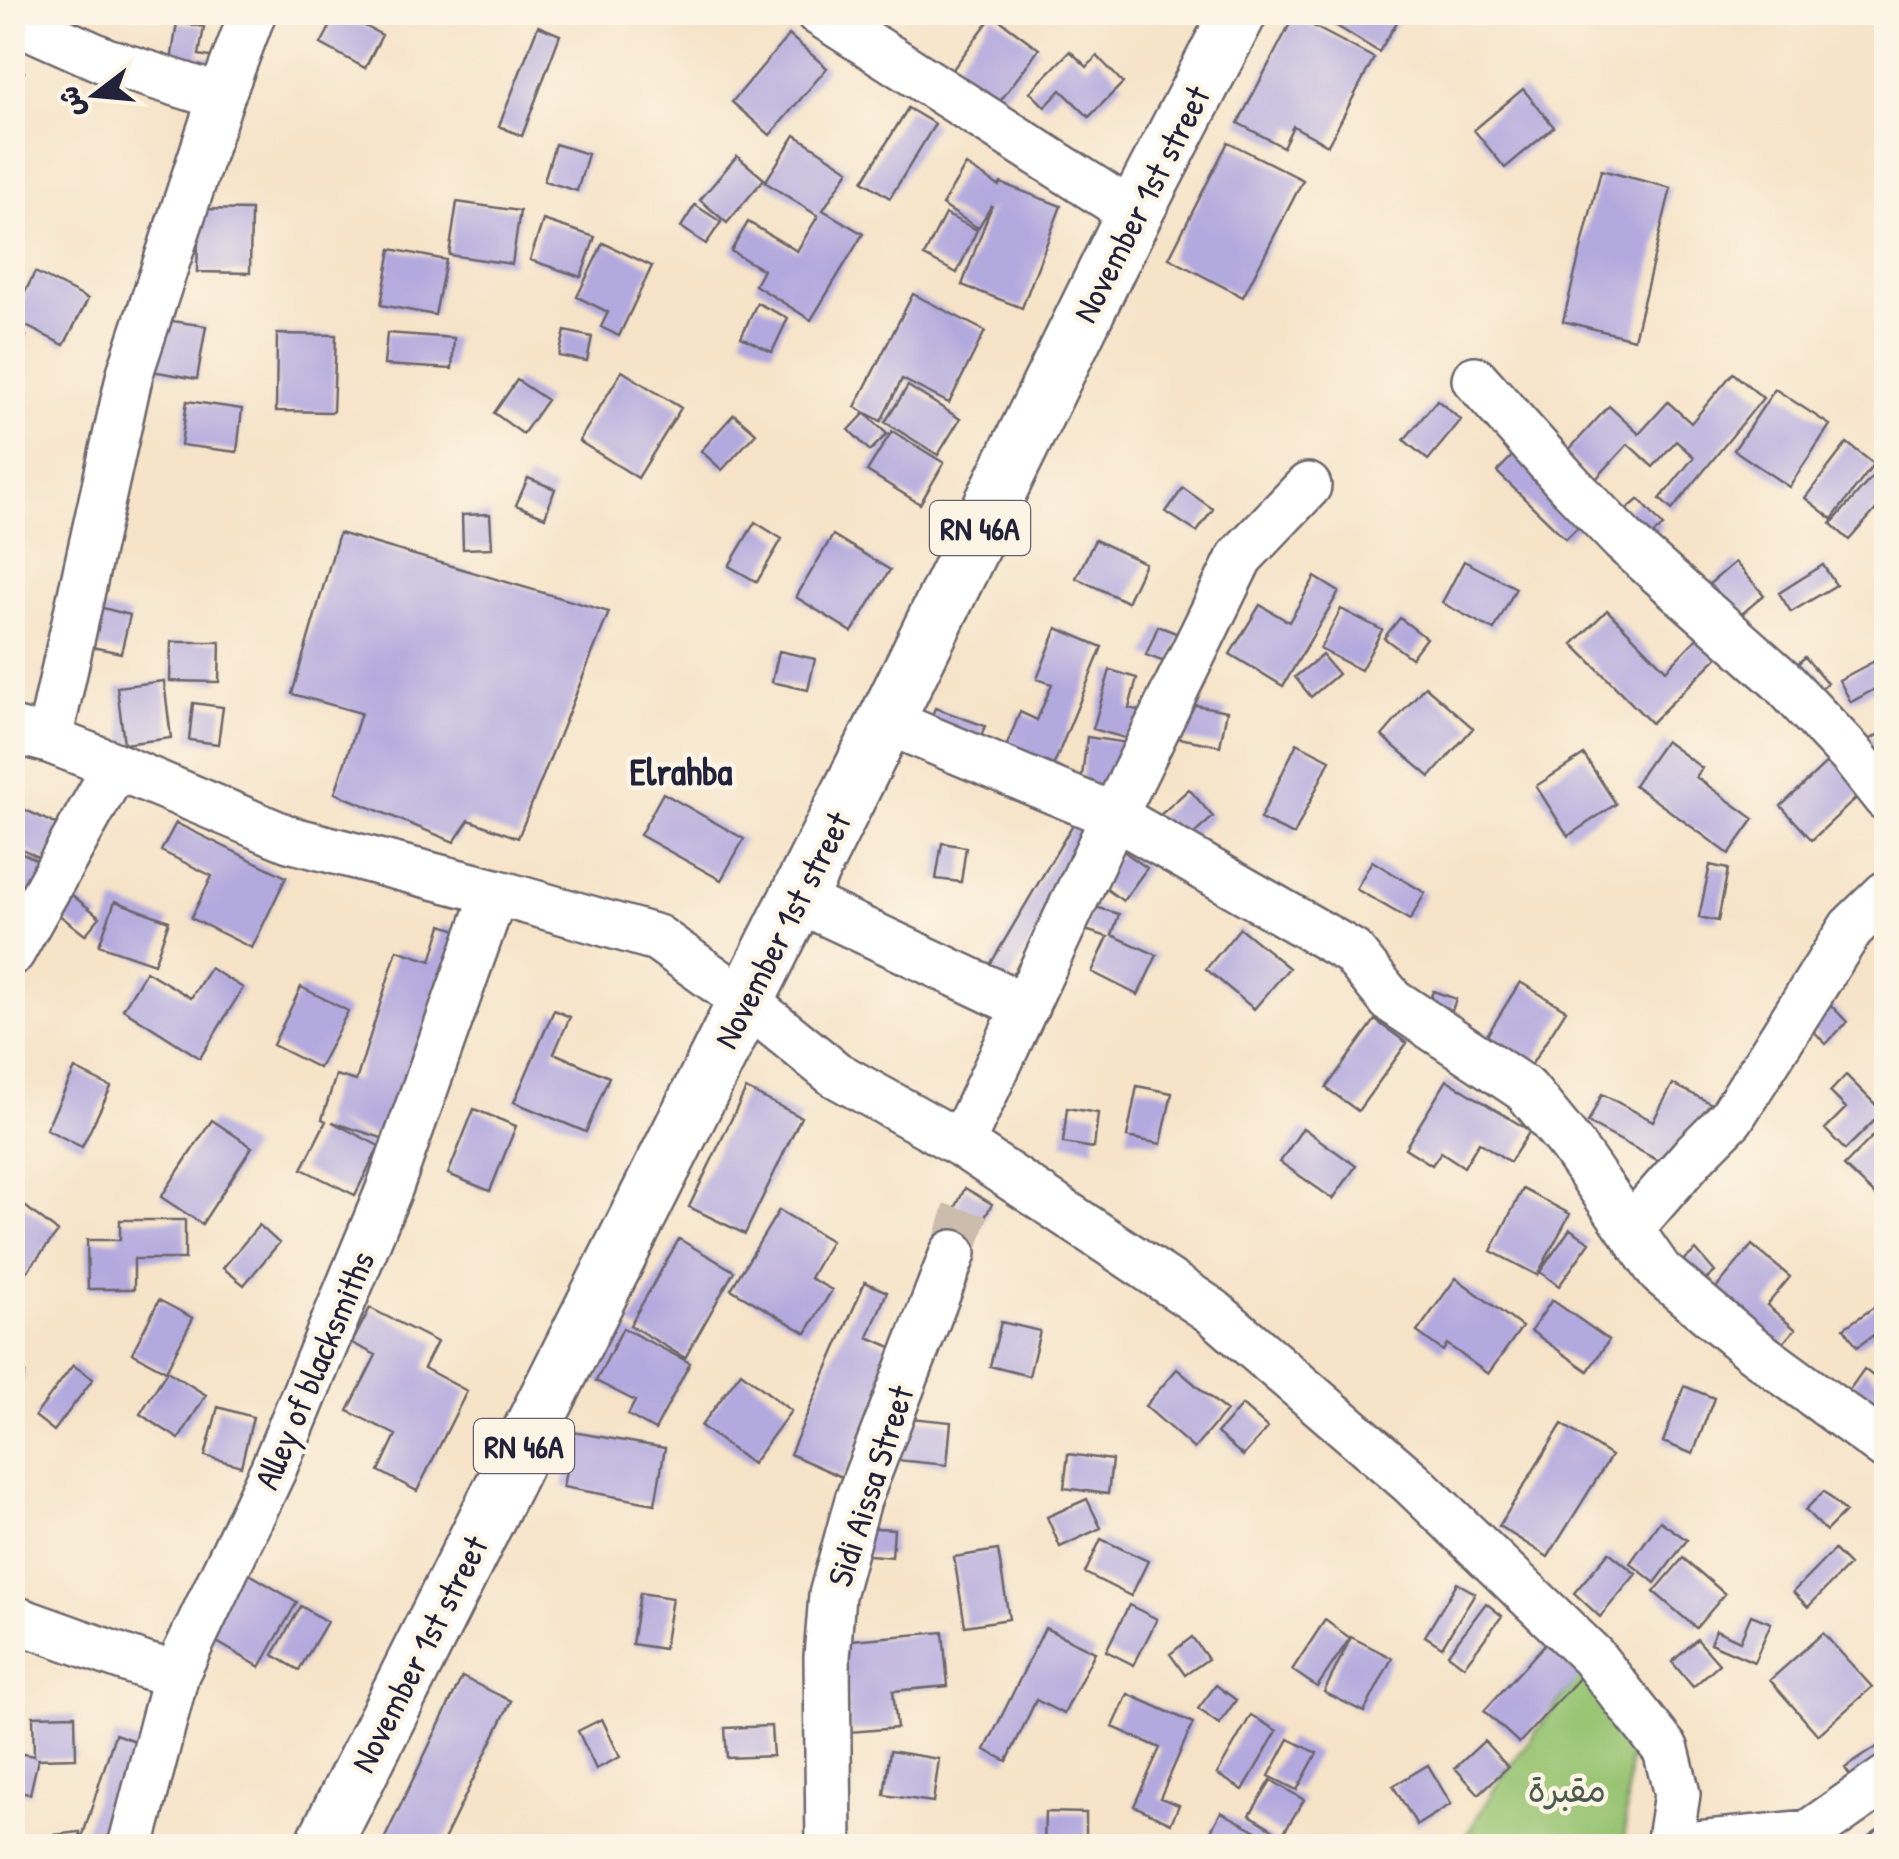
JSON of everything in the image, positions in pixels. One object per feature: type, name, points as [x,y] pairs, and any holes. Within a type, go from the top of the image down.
[{"type":"main road","name":"November 1st street","points":[[323,1846],[886,721],[1134,214],[1239,12]]},
{"type":"street","points":[[253,12],[130,373],[30,735],[116,766],[289,839],[658,938],[745,1001],[835,1074],[971,1164],[1212,1311],[1411,1482],[1592,1656],[1666,1750],[1677,1794],[1673,1846],[1809,1833],[1886,1780]]},
{"type":"street","points":[[818,12],[1134,214]]},
{"type":"street","points":[[12,19],[106,61],[221,97]]},
{"type":"street","points":[[1475,378],[1624,541],[1781,680],[1851,754],[1886,798]]},
{"type":"street","points":[[971,1164],[1026,1007],[1240,557],[1308,486]]},
{"type":"street","points":[[886,721],[1114,816],[1352,952],[1392,1000],[1526,1090],[1572,1146],[1660,1272],[1752,1349],[1886,1448]]},
{"type":"street","points":[[12,952],[116,766]]},
{"type":"street","name":"Alley of blacksmiths","points":[[130,1846],[176,1674],[274,1470],[388,1192],[495,892]]},
{"type":"street","points":[[1630,1229],[1731,1118],[1851,928],[1886,894]]},
{"type":"street","points":[[797,900],[1026,1007]]},
{"type":"street","name":"Sidi Aissa Street","points":[[829,1846],[827,1658],[832,1594],[858,1500],[953,1253]]},
{"type":"street","points":[[12,1618],[176,1674]]},
{"type":"green space","name":"مقبرة","points":[[1586,1666],[1632,1719],[1624,1846],[1460,1846],[1500,1779]]},
{"type":"building","points":[[338,12],[382,35],[365,68],[321,44]]},
{"type":"building","points":[[1314,12],[1403,12],[1379,52]]},
{"type":"building","points":[[993,15],[1039,49],[984,123],[939,88]]},
{"type":"building","points":[[1294,16],[1374,58],[1328,145],[1293,126],[1283,147],[1238,123]]},
{"type":"building","points":[[177,22],[204,27],[199,55],[215,58],[210,89],[168,82]]},
{"type":"building","points":[[538,26],[560,35],[522,136],[499,126]]},
{"type":"building","points":[[789,35],[827,68],[770,135],[732,102]]},
{"type":"building","points":[[1070,51],[1087,67],[1097,56],[1123,83],[1089,117],[1061,90],[1045,107],[1030,92]]},
{"type":"building","points":[[12,67],[24,72],[12,96]]},
{"type":"building","points":[[1523,89],[1554,127],[1505,168],[1474,130]]},
{"type":"building","points":[[908,108],[935,124],[890,198],[863,181]]},
{"type":"building","points":[[795,135],[849,170],[823,210],[863,234],[811,320],[755,285],[763,270],[731,251],[748,222],[797,251],[818,216],[765,182]]},
{"type":"building","points":[[1228,142],[1303,180],[1243,297],[1169,258]]},
{"type":"building","points":[[555,144],[588,154],[577,191],[544,181]]},
{"type":"building","points":[[737,156],[764,179],[727,223],[700,200]]},
{"type":"building","points":[[966,165],[999,186],[1001,183],[1061,206],[1022,308],[962,285],[992,205],[978,228],[942,205]]},
{"type":"building","points":[[1601,170],[1671,188],[1634,339],[1563,321]]},
{"type":"building","points":[[457,202],[520,211],[512,264],[449,255]]},
{"type":"building","points":[[695,205],[721,222],[706,244],[681,227]]},
{"type":"building","points":[[199,209],[251,210],[250,273],[197,272]]},
{"type":"building","points":[[945,214],[977,230],[957,273],[924,256]]},
{"type":"building","points":[[543,220],[595,237],[581,277],[530,260]]},
{"type":"building","points":[[603,243],[652,266],[619,336],[601,327],[608,312],[577,297]]},
{"type":"building","points":[[391,249],[446,260],[435,315],[381,305]]},
{"type":"building","points":[[35,272],[88,299],[64,345],[12,319]]},
{"type":"building","points":[[913,294],[985,331],[949,403],[902,379],[881,421],[855,407]]},
{"type":"building","points":[[757,303],[788,318],[772,352],[741,337]]},
{"type":"building","points":[[159,319],[206,326],[197,379],[152,371]]},
{"type":"building","points":[[12,331],[26,336],[13,372],[12,372]]},
{"type":"building","points":[[565,331],[592,337],[587,361],[559,356]]},
{"type":"building","points":[[387,333],[454,338],[452,369],[384,365]]},
{"type":"building","points":[[277,334],[336,335],[333,412],[276,411]]},
{"type":"building","points":[[622,371],[681,408],[638,478],[579,441]]},
{"type":"building","points":[[1733,373],[1763,398],[1672,510],[1660,499],[1694,457],[1676,441],[1653,467],[1628,444],[1595,480],[1566,453],[1609,406],[1639,434],[1668,402],[1691,423]]},
{"type":"building","points":[[517,380],[547,400],[523,434],[494,413]]},
{"type":"building","points":[[908,386],[960,419],[938,455],[885,422]]},
{"type":"building","points":[[1775,389],[1830,425],[1789,487],[1734,450]]},
{"type":"building","points":[[1437,400],[1461,420],[1428,460],[1404,440]]},
{"type":"building","points":[[187,401],[242,409],[237,452],[181,445]]},
{"type":"building","points":[[865,413],[887,434],[870,451],[849,430]]},
{"type":"building","points":[[734,414],[756,433],[722,470],[701,451]]},
{"type":"building","points":[[1537,430],[1586,519],[1566,539],[1497,472]]},
{"type":"building","points":[[892,431],[944,463],[920,504],[867,471]]},
{"type":"building","points":[[1847,443],[1874,464],[1832,519],[1805,498]]},
{"type":"building","points":[[1886,461],[1886,498],[1849,540],[1831,524]]},
{"type":"building","points":[[528,478],[555,489],[545,517],[516,505]]},
{"type":"building","points":[[1183,488],[1213,509],[1197,532],[1166,512]]},
{"type":"building","points":[[1639,499],[1663,526],[1637,548],[1613,521]]},
{"type":"building","points":[[490,514],[492,548],[463,549],[462,515]]},
{"type":"building","points":[[755,522],[782,539],[757,582],[729,566]]},
{"type":"building","points":[[339,533],[609,612],[518,838],[469,820],[454,842],[335,793],[361,713],[292,694]]},
{"type":"building","points":[[833,535],[890,570],[852,632],[796,597]]},
{"type":"building","points":[[1095,540],[1145,563],[1127,602],[1076,578]]},
{"type":"building","points":[[1464,561],[1516,588],[1494,630],[1442,603]]},
{"type":"building","points":[[1735,562],[1764,595],[1728,626],[1700,592]]},
{"type":"building","points":[[1823,565],[1836,585],[1791,612],[1779,593]]},
{"type":"building","points":[[1315,577],[1339,592],[1283,686],[1230,654],[1260,605],[1289,622]]},
{"type":"building","points":[[91,605],[130,615],[121,653],[82,645]]},
{"type":"building","points":[[1341,609],[1382,630],[1361,670],[1320,649]]},
{"type":"building","points":[[1607,610],[1666,670],[1701,634],[1720,655],[1651,723],[1573,644]]},
{"type":"building","points":[[1400,618],[1426,638],[1411,658],[1384,638]]},
{"type":"building","points":[[1158,626],[1181,635],[1170,664],[1146,655]]},
{"type":"building","points":[[1057,628],[1102,647],[1050,774],[1003,755],[1020,712],[1037,720],[1052,684],[1037,679]]},
{"type":"building","points":[[171,642],[220,642],[219,682],[170,681]]},
{"type":"building","points":[[779,651],[815,659],[808,690],[772,682]]},
{"type":"building","points":[[1322,655],[1338,674],[1311,697],[1295,677]]},
{"type":"building","points":[[1886,655],[1886,683],[1851,702],[1839,680]]},
{"type":"building","points":[[1805,657],[1827,683],[1806,702],[1783,677]]},
{"type":"building","points":[[1110,670],[1137,678],[1129,708],[1154,715],[1146,744],[1093,729]]},
{"type":"building","points":[[164,681],[171,738],[124,744],[117,687]]},
{"type":"building","points":[[1425,686],[1473,728],[1430,777],[1382,736]]},
{"type":"building","points":[[1180,702],[1227,711],[1220,746],[1174,737]]},
{"type":"building","points":[[193,703],[223,707],[218,744],[189,740]]},
{"type":"building","points":[[935,708],[985,726],[975,753],[925,734]]},
{"type":"building","points":[[1886,729],[1886,767],[1864,744]]},
{"type":"building","points":[[1087,737],[1134,744],[1126,805],[1079,799]]},
{"type":"building","points":[[1665,741],[1702,768],[1696,777],[1754,819],[1729,854],[1634,785]]},
{"type":"building","points":[[1297,743],[1330,760],[1294,835],[1260,819]]},
{"type":"building","points":[[1836,754],[1867,788],[1812,840],[1781,806]]},
{"type":"building","points":[[1584,755],[1616,804],[1568,836],[1536,786]]},
{"type":"building","points":[[1189,789],[1213,817],[1173,853],[1149,825]]},
{"type":"building","points":[[663,793],[744,839],[721,880],[640,835]]},
{"type":"building","points":[[19,807],[75,833],[59,867],[12,844],[12,820]]},
{"type":"building","points":[[1079,814],[1101,826],[1002,992],[981,980]]},
{"type":"building","points":[[176,823],[286,877],[252,948],[191,918],[212,876],[161,851]]},
{"type":"building","points":[[942,843],[966,847],[961,882],[936,879]]},
{"type":"building","points":[[12,848],[53,868],[39,899],[12,887]]},
{"type":"building","points":[[1122,850],[1147,868],[1123,901],[1098,883]]},
{"type":"building","points":[[1372,861],[1425,893],[1410,920],[1356,889]]},
{"type":"building","points":[[1710,865],[1728,869],[1718,921],[1699,917]]},
{"type":"building","points":[[72,895],[100,917],[85,935],[58,914]]},
{"type":"building","points":[[115,901],[169,921],[154,964],[99,945]]},
{"type":"building","points":[[1092,906],[1119,914],[1112,935],[1157,955],[1138,995],[1092,972],[1108,937],[1085,930]]},
{"type":"building","points":[[442,925],[460,931],[394,1142],[332,1122],[379,1146],[355,1195],[302,1169],[326,1121],[322,1119],[336,1075],[356,1081],[397,950],[431,961]]},
{"type":"building","points":[[1240,928],[1289,968],[1254,1009],[1206,969]]},
{"type":"building","points":[[210,968],[243,988],[200,1058],[123,1009],[146,971],[191,998]]},
{"type":"building","points":[[1520,982],[1566,1010],[1516,1089],[1471,1061]]},
{"type":"building","points":[[301,987],[348,1011],[319,1068],[273,1045]]},
{"type":"building","points":[[1433,991],[1456,999],[1445,1031],[1422,1023]]},
{"type":"building","points":[[1827,1001],[1847,1022],[1826,1044],[1806,1023]]},
{"type":"building","points":[[554,1010],[570,1017],[554,1053],[609,1077],[586,1132],[514,1102]]},
{"type":"building","points":[[1375,1020],[1407,1043],[1358,1111],[1326,1088]]},
{"type":"building","points":[[75,1069],[111,1087],[82,1147],[46,1129]]},
{"type":"building","points":[[1846,1075],[1883,1112],[1845,1150],[1825,1129],[1846,1108],[1830,1092]]},
{"type":"building","points":[[1447,1080],[1530,1131],[1510,1162],[1479,1142],[1464,1167],[1441,1152],[1432,1165],[1405,1148]]},
{"type":"building","points":[[1673,1084],[1710,1103],[1676,1170],[1588,1123],[1602,1094],[1653,1121]]},
{"type":"building","points":[[1137,1086],[1172,1093],[1161,1144],[1127,1137]]},
{"type":"building","points":[[746,1089],[801,1117],[745,1234],[689,1207]]},
{"type":"building","points":[[1067,1108],[1098,1113],[1094,1148],[1063,1143]]},
{"type":"building","points":[[474,1109],[516,1126],[490,1191],[448,1174]]},
{"type":"building","points":[[212,1120],[252,1147],[202,1224],[161,1197]]},
{"type":"building","points":[[1303,1128],[1356,1166],[1333,1199],[1280,1162]]},
{"type":"building","points":[[1874,1135],[1886,1147],[1886,1186],[1877,1197],[1844,1166]]},
{"type":"building","points":[[965,1188],[992,1204],[964,1257],[937,1246]]},
{"type":"building","points":[[1523,1189],[1570,1214],[1537,1275],[1491,1251]]},
{"type":"building","points":[[12,1196],[58,1232],[17,1284],[12,1281]]},
{"type":"building","points":[[779,1210],[831,1241],[810,1278],[832,1290],[806,1333],[731,1289]]},
{"type":"building","points":[[120,1220],[185,1220],[185,1259],[134,1259],[134,1289],[88,1289],[87,1240],[120,1240]]},
{"type":"building","points":[[259,1225],[279,1243],[244,1285],[223,1268]]},
{"type":"building","points":[[1570,1229],[1590,1242],[1559,1286],[1540,1272]]},
{"type":"building","points":[[679,1239],[734,1271],[685,1358],[630,1325]]},
{"type":"building","points":[[1752,1245],[1790,1277],[1767,1305],[1795,1329],[1763,1367],[1697,1311]]},
{"type":"building","points":[[1696,1250],[1715,1272],[1690,1293],[1671,1271]]},
{"type":"building","points":[[1456,1278],[1522,1327],[1488,1374],[1447,1344],[1443,1351],[1417,1332]]},
{"type":"building","points":[[865,1282],[887,1292],[868,1337],[900,1351],[844,1478],[790,1454]]},
{"type":"building","points":[[159,1300],[193,1318],[166,1371],[132,1353]]},
{"type":"building","points":[[1552,1300],[1609,1340],[1588,1371],[1531,1331]]},
{"type":"building","points":[[1880,1303],[1886,1312],[1886,1326],[1857,1347],[1844,1328]]},
{"type":"building","points":[[370,1308],[437,1342],[424,1368],[467,1391],[417,1491],[379,1471],[396,1435],[348,1411],[376,1355],[352,1343]]},
{"type":"building","points":[[1001,1322],[1040,1331],[1029,1376],[990,1366]]},
{"type":"building","points":[[623,1328],[690,1363],[655,1430],[628,1415],[635,1401],[596,1381]]},
{"type":"building","points":[[73,1365],[93,1379],[54,1431],[35,1416]]},
{"type":"building","points":[[12,1369],[25,1374],[13,1405],[12,1405]]},
{"type":"building","points":[[1177,1369],[1226,1411],[1194,1449],[1145,1406]]},
{"type":"building","points":[[1864,1369],[1886,1386],[1886,1423],[1838,1406]]},
{"type":"building","points":[[167,1371],[206,1395],[179,1439],[140,1414]]},
{"type":"building","points":[[741,1372],[791,1411],[752,1464],[701,1426]]},
{"type":"building","points":[[1684,1386],[1714,1398],[1693,1454],[1663,1442]]},
{"type":"building","points":[[1242,1405],[1268,1428],[1243,1456],[1217,1433]]},
{"type":"building","points":[[218,1407],[253,1417],[241,1466],[205,1456]]},
{"type":"building","points":[[900,1417],[951,1422],[947,1465],[896,1460]]},
{"type":"building","points":[[1562,1424],[1611,1456],[1548,1557],[1499,1526]]},
{"type":"building","points":[[573,1432],[665,1448],[655,1504],[563,1487]]},
{"type":"building","points":[[1068,1454],[1112,1460],[1108,1494],[1064,1488]]},
{"type":"building","points":[[1824,1491],[1845,1512],[1826,1531],[1805,1510]]},
{"type":"building","points":[[1087,1499],[1101,1528],[1060,1547],[1047,1517]]},
{"type":"building","points":[[1660,1521],[1687,1540],[1655,1583],[1630,1563]]},
{"type":"building","points":[[859,1527],[894,1529],[892,1557],[858,1554]]},
{"type":"building","points":[[1101,1539],[1148,1561],[1131,1596],[1085,1573]]},
{"type":"building","points":[[998,1550],[1009,1619],[965,1626],[954,1557]]},
{"type":"building","points":[[1834,1550],[1849,1565],[1808,1607],[1793,1592]]},
{"type":"building","points":[[1609,1552],[1636,1574],[1600,1617],[1574,1593]]},
{"type":"building","points":[[1683,1558],[1725,1594],[1696,1628],[1654,1592]]},
{"type":"building","points":[[236,1566],[297,1602],[260,1667],[198,1631]]},
{"type":"building","points":[[1457,1583],[1475,1593],[1442,1647],[1425,1636]]},
{"type":"building","points":[[640,1593],[672,1598],[664,1649],[632,1644]]},
{"type":"building","points":[[1486,1603],[1502,1616],[1464,1666],[1448,1654]]},
{"type":"building","points":[[1129,1605],[1157,1619],[1134,1665],[1106,1651]]},
{"type":"building","points":[[301,1606],[327,1622],[299,1670],[273,1655]]},
{"type":"building","points":[[1751,1615],[1771,1623],[1754,1662],[1710,1643],[1716,1630],[1740,1641]]},
{"type":"building","points":[[1325,1620],[1350,1638],[1317,1687],[1292,1670]]},
{"type":"building","points":[[1045,1628],[1095,1652],[1064,1714],[1036,1700],[1007,1761],[985,1750]]},
{"type":"building","points":[[943,1632],[948,1686],[893,1691],[897,1728],[850,1732],[841,1641]]},
{"type":"building","points":[[1823,1633],[1872,1687],[1818,1735],[1770,1680]]},
{"type":"building","points":[[1192,1637],[1208,1659],[1185,1675],[1170,1654]]},
{"type":"building","points":[[1351,1637],[1392,1658],[1364,1712],[1324,1692]]},
{"type":"building","points":[[1697,1639],[1719,1664],[1693,1687],[1672,1662]]},
{"type":"building","points":[[1547,1642],[1583,1674],[1519,1743],[1484,1711]]},
{"type":"building","points":[[462,1677],[511,1701],[441,1846],[381,1846]]},
{"type":"building","points":[[1216,1685],[1236,1700],[1219,1724],[1198,1709]]},
{"type":"building","points":[[1128,1694],[1193,1723],[1160,1798],[1179,1805],[1171,1823],[1134,1806],[1160,1748],[1113,1727]]},
{"type":"building","points":[[75,1715],[76,1758],[38,1759],[30,1794],[12,1791],[12,1752],[34,1756],[33,1716]]},
{"type":"building","points":[[1251,1715],[1277,1731],[1243,1790],[1217,1774]]},
{"type":"building","points":[[602,1719],[620,1757],[596,1769],[578,1731]]},
{"type":"building","points":[[771,1726],[773,1756],[727,1758],[725,1728]]},
{"type":"building","points":[[115,1734],[141,1743],[108,1846],[81,1842],[81,1846],[55,1846],[53,1835],[80,1832],[81,1841]]},
{"type":"building","points":[[1289,1739],[1317,1753],[1297,1790],[1269,1776]]},
{"type":"building","points":[[1484,1741],[1508,1767],[1479,1794],[1455,1768]]},
{"type":"building","points":[[1886,1741],[1886,1771],[1859,1789],[1845,1768]]},
{"type":"building","points":[[890,1751],[939,1759],[933,1802],[884,1795]]},
{"type":"building","points":[[1428,1765],[1451,1804],[1417,1825],[1393,1786]]},
{"type":"building","points":[[1271,1780],[1304,1800],[1282,1835],[1250,1815]]},
{"type":"building","points":[[1045,1812],[1086,1813],[1086,1846],[1044,1846]]},
{"type":"building","points":[[1221,1812],[1285,1846],[1203,1846]]},
{"type":"building","points":[[1886,1824],[1886,1846],[1855,1846]]},
{"type":"tunnel","points":[[953,1253],[972,1191]]},
{"type":"district","name":"Elrahba","points":[[681,771]]}]
